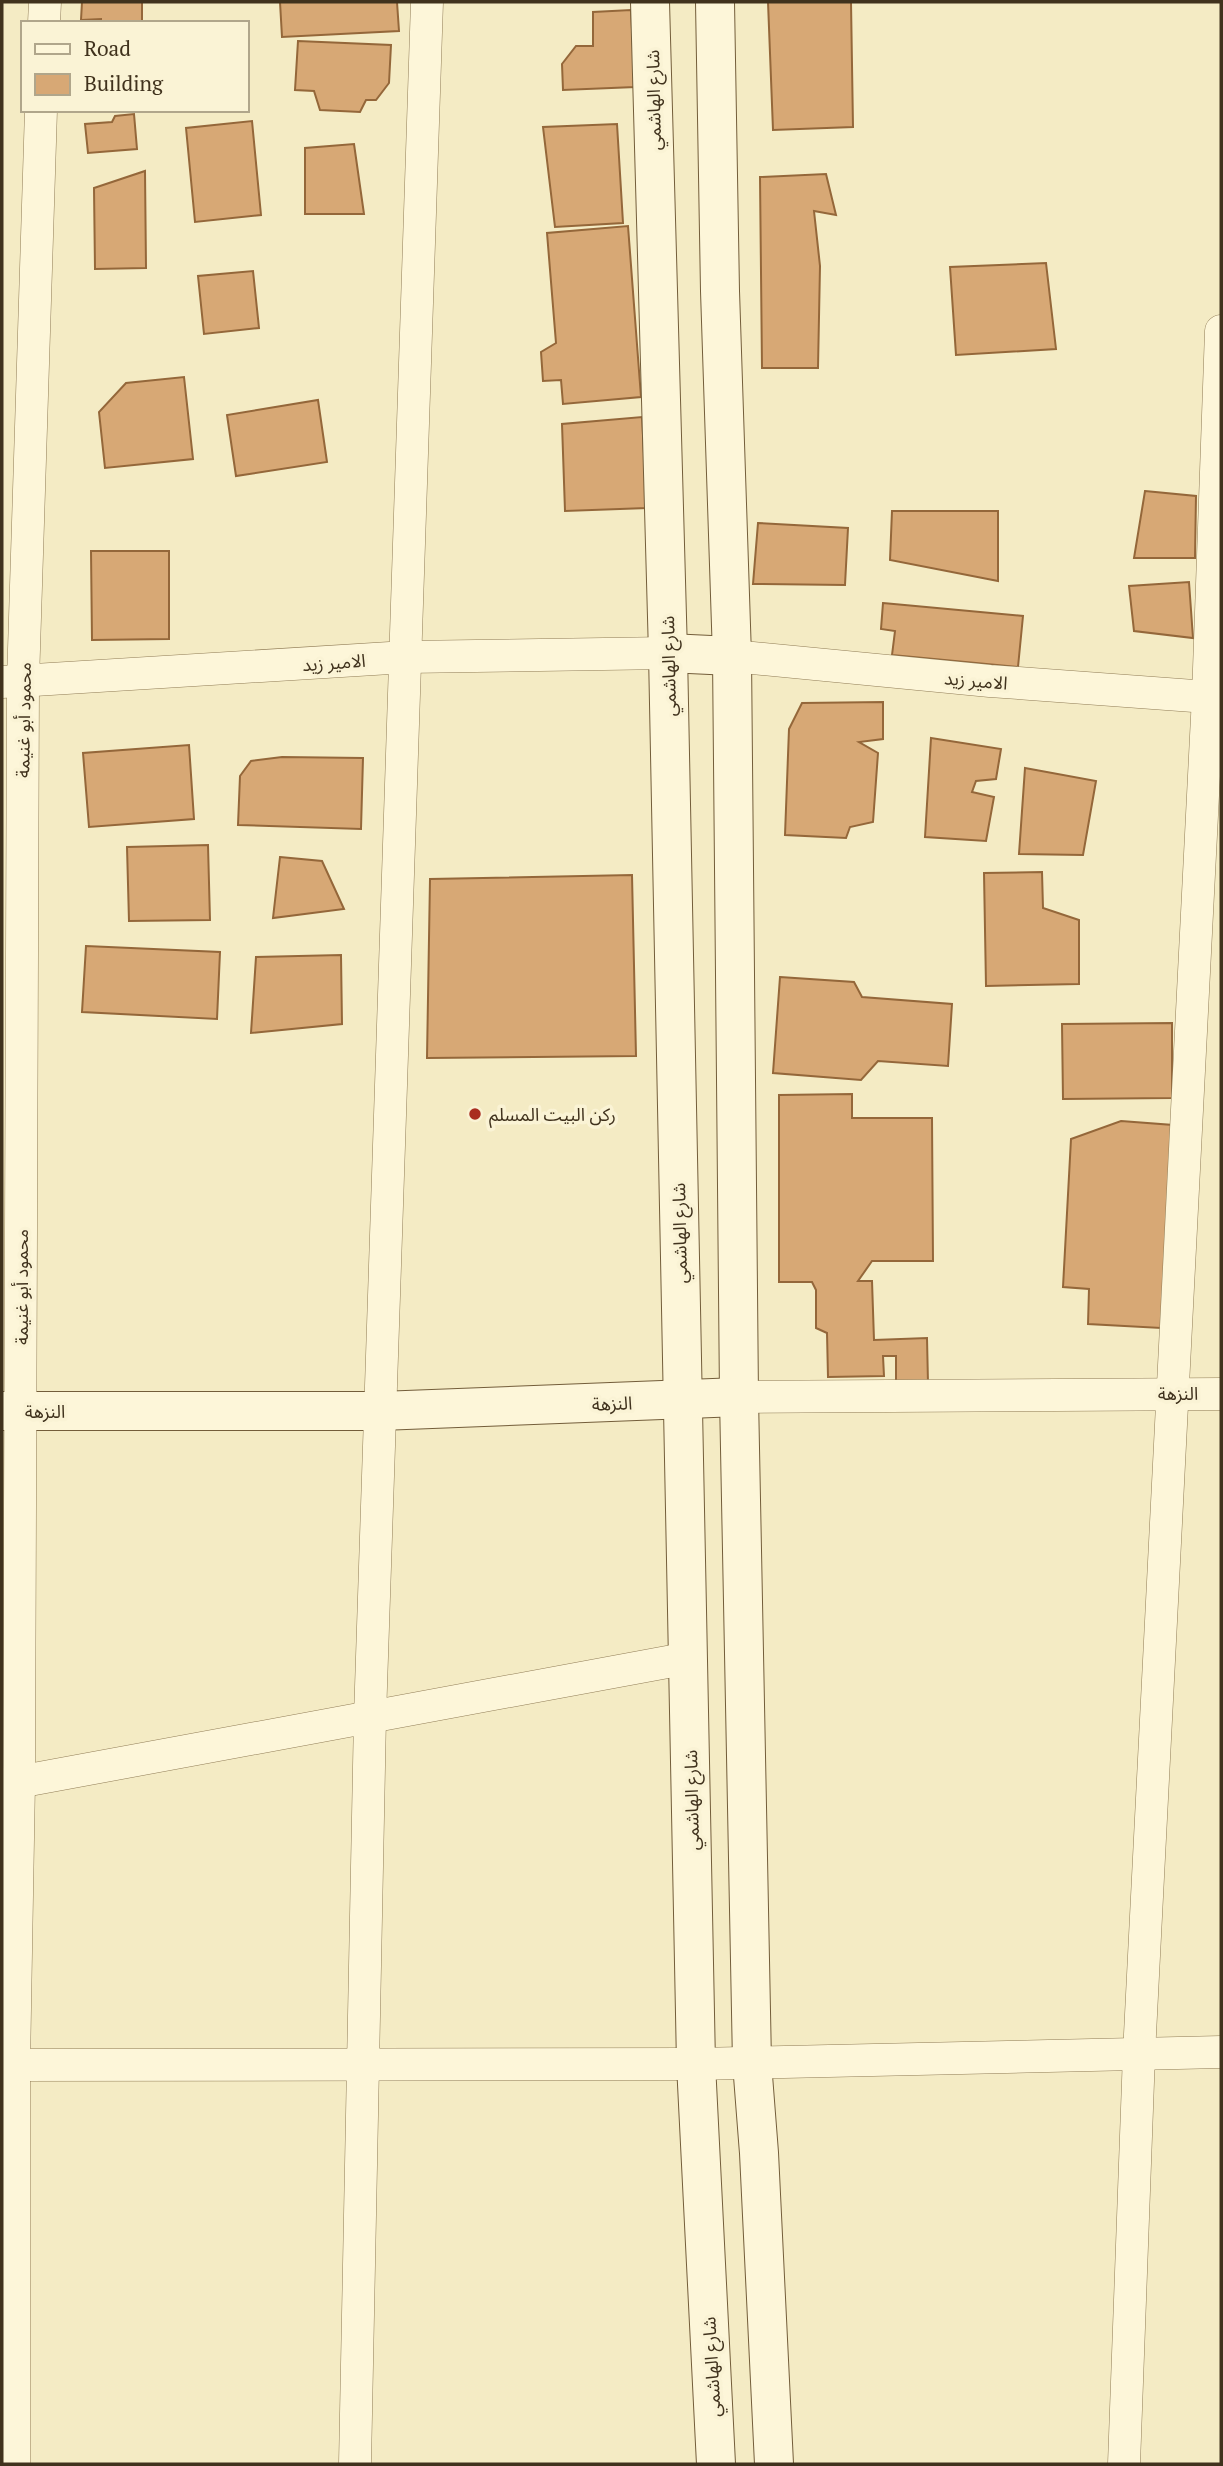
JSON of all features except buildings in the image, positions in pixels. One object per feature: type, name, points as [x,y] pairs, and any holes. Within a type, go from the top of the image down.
[{"type":"main road","name":"شارع الهاشمي","points":[[650,2],[668,653],[696,2064],[716,2464]]},
{"type":"main road","points":[[715,2],[720,291],[732,656],[739,1397],[752,2063],[774,2464]]},
{"type":"main road","points":[[668,653],[732,656]]},
{"type":"main road","name":"النزهة","points":[[11,1411],[380,1411],[739,1397]]},
{"type":"street","points":[[44,21],[45,2]]},
{"type":"street","points":[[355,2464],[370,1717],[426,2]]},
{"type":"street","name":"محمود أبو غنيمة","points":[[14,2464],[8,2065],[12,682],[41,112]]},
{"type":"street","points":[[1124,2464],[1139,2054],[1215,697],[1221,331]]},
{"type":"street","name":"الامير زيد","points":[[12,682],[406,657],[668,653]]},
{"type":"street","name":"الامير زيد","points":[[732,656],[990,681],[1215,697]]},
{"type":"street","name":"النزهة","points":[[739,1397],[1221,1394]]},
{"type":"street","points":[[10,1784],[689,1658]]},
{"type":"street","points":[[8,2065],[696,2064],[1221,2052]]},
{"type":"place","name":"ركن البيت المسلم","points":[[475,1114]]}]
